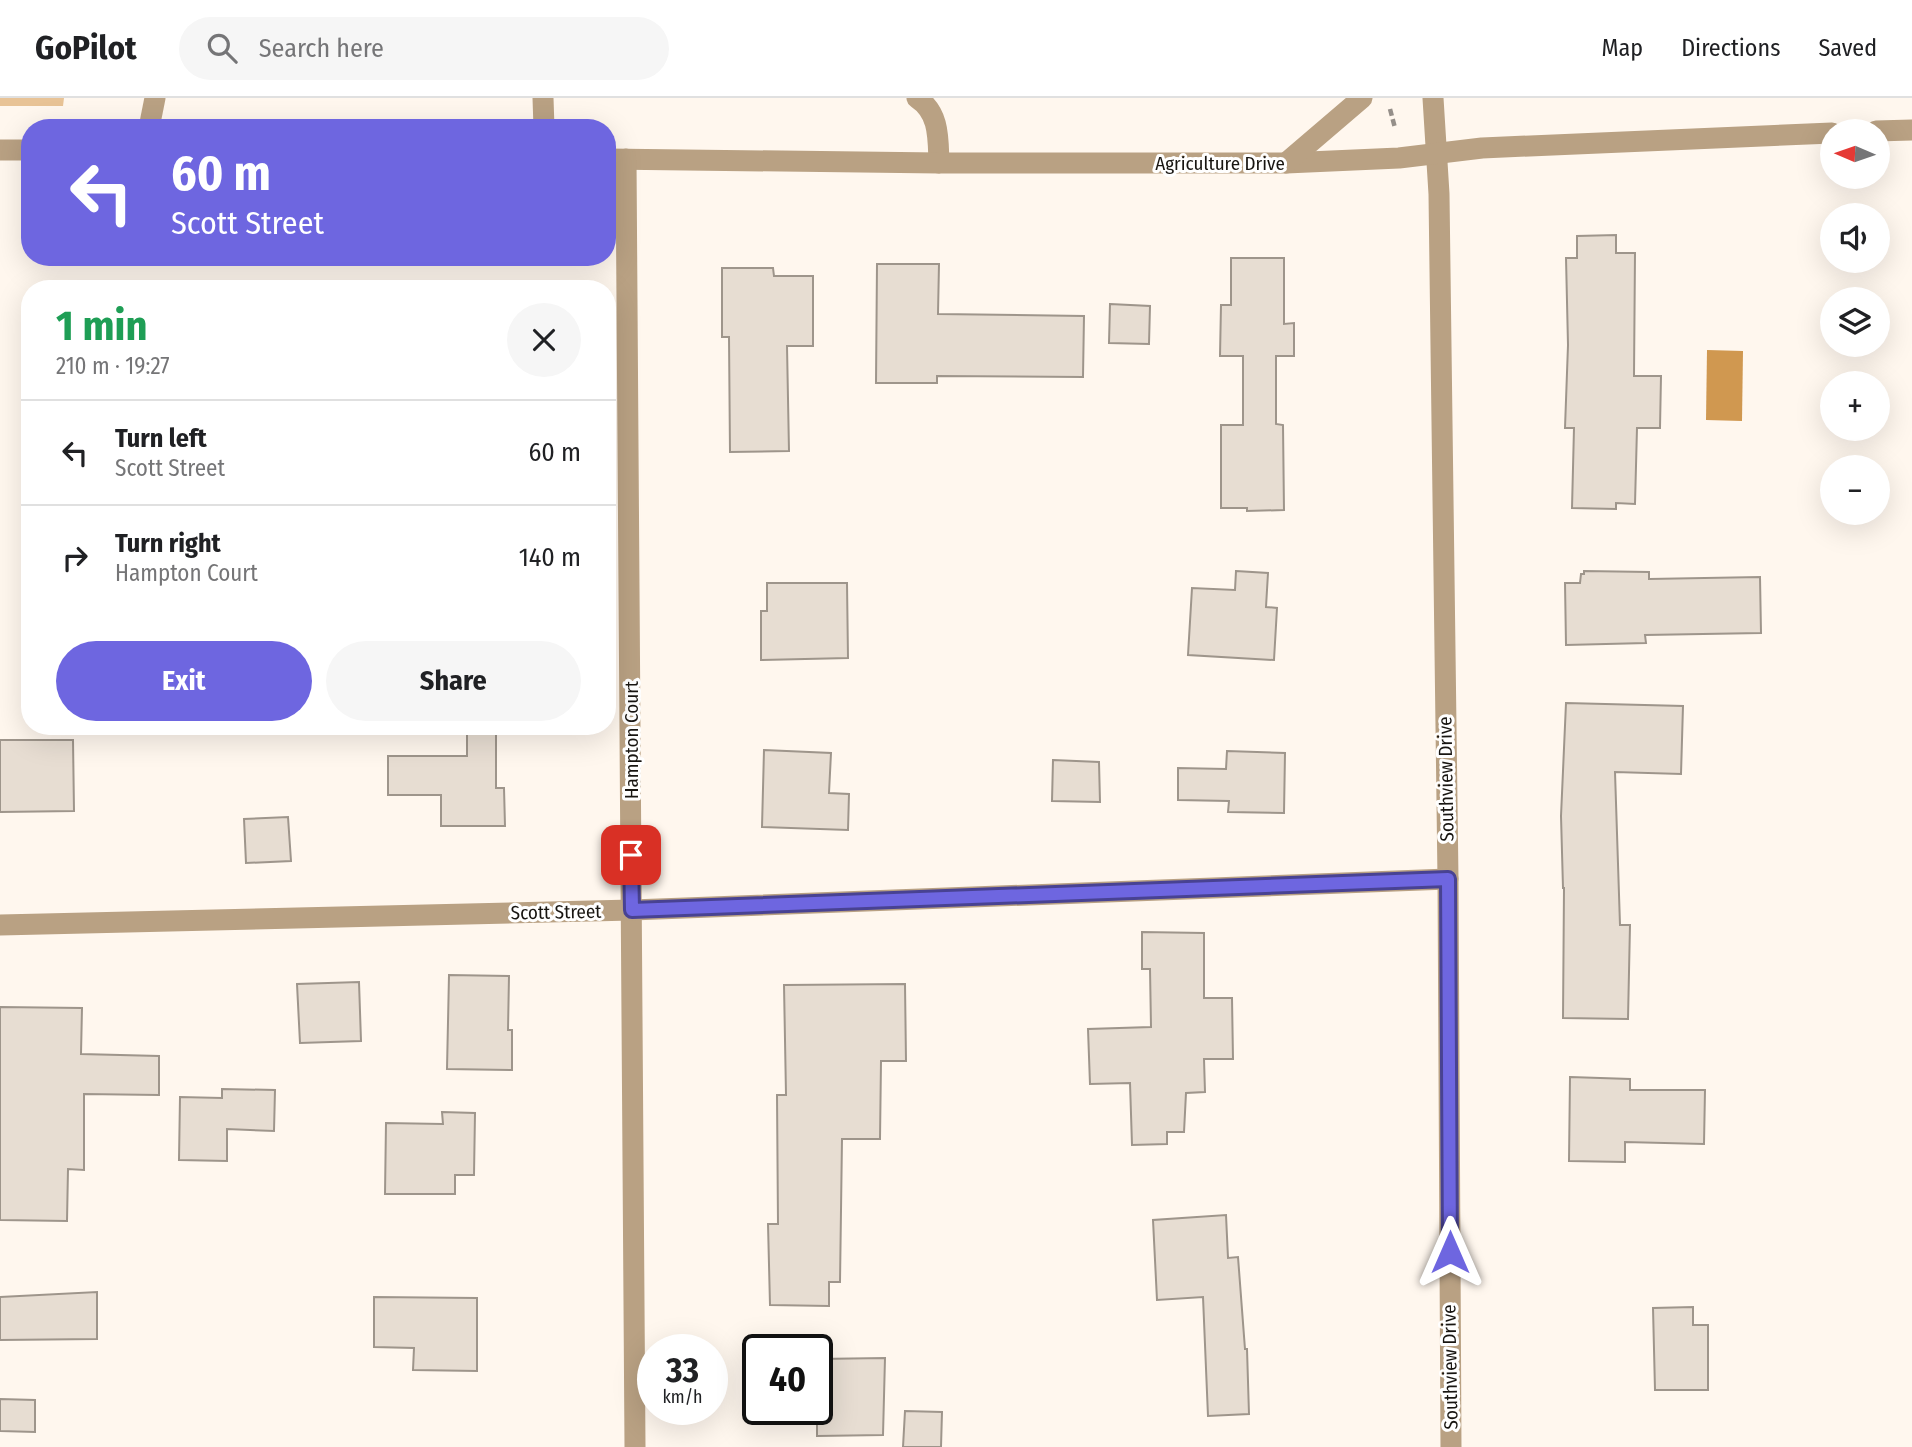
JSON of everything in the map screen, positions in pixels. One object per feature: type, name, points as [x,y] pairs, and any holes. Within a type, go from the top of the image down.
[{"type":"street","points":[[151,119],[155,98]]},
{"type":"street","points":[[544,98],[544,119]]},
{"type":"street","points":[[917,98],[930,109],[936,124],[939,163]]},
{"type":"street","points":[[1286,163],[1362,98]]},
{"type":"street","name":"Southview Drive","points":[[1433,98],[1437,153],[1448,879],[1451,1447]]},
{"type":"street","points":[[1890,131],[1912,130]]},
{"type":"street","name":"Agriculture Drive","points":[[617,159],[1286,163],[1399,158],[1495,148],[1820,134]]},
{"type":"street","points":[[0,149],[21,150]]},
{"type":"street","name":"Hampton Court","points":[[617,159],[632,910],[635,1447]]},
{"type":"street","name":"Scott Street","points":[[0,925],[632,910],[1448,879]]},
{"type":"path","points":[[1388,104],[1395,124],[1395,135]]},
{"type":"shaded area","points":[[0,98],[64,98],[63,106],[0,106]]},
{"type":"shaded area","points":[[1707,350],[1743,351],[1742,421],[1706,420]]},
{"type":"building","points":[[1616,235],[1616,253],[1635,253],[1634,376],[1661,376],[1660,428],[1637,428],[1635,504],[1616,503],[1616,509],[1572,508],[1574,428],[1565,428],[1568,345],[1566,258],[1577,258],[1577,236]]},
{"type":"building","points":[[1231,258],[1284,258],[1284,324],[1294,323],[1294,356],[1276,356],[1276,424],[1283,425],[1284,510],[1247,511],[1247,508],[1221,508],[1221,425],[1243,425],[1243,356],[1220,356],[1221,305],[1231,305]]},
{"type":"building","points":[[877,264],[939,264],[938,314],[1084,316],[1083,377],[937,376],[937,383],[876,383]]},
{"type":"building","points":[[722,268],[773,268],[774,276],[813,276],[813,346],[787,346],[789,451],[730,452],[729,337],[722,337]]},
{"type":"building","points":[[1110,304],[1150,306],[1149,344],[1109,343]]},
{"type":"building","points":[[1236,571],[1268,573],[1266,607],[1277,608],[1274,660],[1188,655],[1192,588],[1235,590]]},
{"type":"building","points":[[1584,571],[1649,572],[1649,579],[1760,577],[1761,633],[1645,635],[1646,643],[1566,645],[1565,583],[1580,583]]},
{"type":"building","points":[[767,583],[847,583],[848,658],[761,660],[761,611],[767,611]]},
{"type":"building","points":[[1566,703],[1683,706],[1681,774],[1615,772],[1620,925],[1630,925],[1628,1019],[1563,1018],[1564,888],[1561,816]]},
{"type":"building","points":[[467,735],[496,735],[496,788],[504,788],[505,826],[441,826],[441,795],[388,795],[388,756],[467,756]]},
{"type":"building","points":[[0,740],[73,740],[74,811],[0,812]]},
{"type":"building","points":[[764,750],[831,753],[829,793],[849,794],[848,830],[762,827]]},
{"type":"building","points":[[1227,751],[1285,753],[1284,813],[1228,812],[1229,801],[1178,800],[1178,768],[1226,769]]},
{"type":"building","points":[[1053,760],[1099,762],[1100,802],[1052,801]]},
{"type":"building","points":[[288,817],[291,861],[246,863],[244,819]]},
{"type":"building","points":[[1142,932],[1204,933],[1204,998],[1232,998],[1233,1059],[1204,1059],[1205,1092],[1186,1093],[1184,1132],[1167,1132],[1167,1144],[1132,1145],[1130,1083],[1090,1084],[1088,1029],[1151,1027],[1150,969],[1142,969]]},
{"type":"building","points":[[449,975],[509,976],[508,1030],[512,1030],[512,1070],[447,1069]]},
{"type":"building","points":[[359,982],[361,1041],[300,1043],[297,984]]},
{"type":"building","points":[[905,984],[906,1061],[881,1061],[880,1139],[842,1139],[840,1282],[829,1282],[829,1306],[770,1305],[768,1224],[778,1224],[777,1095],[786,1095],[784,985]]},
{"type":"building","points":[[0,1007],[82,1008],[81,1054],[159,1056],[159,1095],[84,1094],[84,1170],[68,1169],[67,1221],[0,1220]]},
{"type":"building","points":[[1570,1077],[1630,1079],[1630,1090],[1705,1090],[1704,1144],[1625,1142],[1625,1162],[1569,1161]]},
{"type":"building","points":[[222,1089],[275,1090],[274,1131],[227,1129],[227,1161],[179,1160],[180,1097],[222,1098]]},
{"type":"building","points":[[442,1112],[475,1113],[474,1175],[455,1175],[455,1194],[385,1194],[386,1123],[443,1124]]},
{"type":"building","points":[[1226,1215],[1228,1258],[1238,1257],[1247,1349],[1249,1414],[1208,1416],[1203,1297],[1157,1300],[1153,1220]]},
{"type":"building","points":[[97,1292],[97,1339],[0,1340],[0,1297]]},
{"type":"building","points":[[374,1297],[477,1298],[477,1371],[413,1370],[414,1348],[374,1347]]},
{"type":"building","points":[[1693,1307],[1693,1325],[1708,1325],[1708,1390],[1655,1390],[1653,1308]]},
{"type":"building","points":[[885,1358],[883,1435],[817,1436],[817,1425],[833,1425],[833,1359]]},
{"type":"building","points":[[0,1399],[35,1400],[35,1432],[0,1431]]},
{"type":"building","points":[[905,1411],[942,1412],[941,1447],[903,1447]]},
{"type":"route","points":[[631,855],[632,910],[1448,879],[1450,1252]]}]
